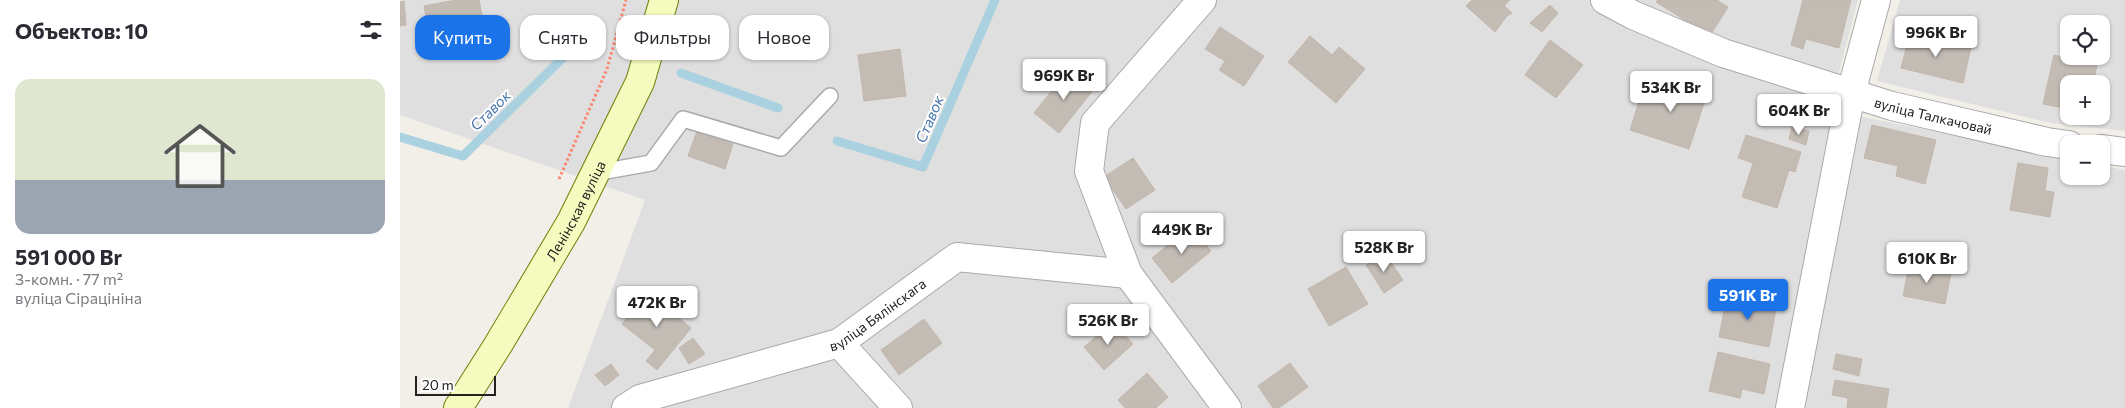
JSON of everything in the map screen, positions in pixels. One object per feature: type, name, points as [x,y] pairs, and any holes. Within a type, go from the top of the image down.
[{"type":"main road","name":"Ленінская вуліца","points":[[458,408],[571,222],[640,82],[664,0]]},
{"type":"street","points":[[1202,0],[1095,123],[1089,171],[1128,274],[1227,408]]},
{"type":"street","name":"вуліца Талкачовай","points":[[1605,0],[1632,15],[1723,53],[1892,106],[2060,144]]},
{"type":"street","points":[[1790,408],[1851,93],[1876,0]]},
{"type":"street","points":[[2110,150],[2125,152]]},
{"type":"street","name":"вуліца Бялінскага","points":[[626,408],[640,399],[839,343],[957,257],[1128,274]]},
{"type":"street","points":[[839,343],[898,408]]},
{"type":"lane","points":[[595,173],[652,163],[683,119],[781,148],[830,96]]},
{"type":"path","points":[[555,187],[607,69],[626,0]]},
{"type":"shaded area","points":[[400,0],[1858,0],[1829,110],[2060,157],[2060,185],[2110,185],[2110,167],[2125,170],[2125,408],[568,408],[645,200],[400,115]]},
{"type":"shaded area","points":[[1900,0],[2125,0],[2125,131],[2070,125],[2110,125],[2110,75],[2060,75],[2060,124],[1877,81]]},
{"type":"building","points":[[456,0],[479,0],[482,15],[426,15],[424,6]]},
{"type":"building","points":[[1472,0],[1510,0],[1504,6],[1512,13],[1507,16],[1495,32],[1466,6]]},
{"type":"building","points":[[1658,0],[1717,0],[1728,7],[1710,36],[1656,2]]},
{"type":"building","points":[[1803,0],[1851,0],[1839,48],[1806,39],[1803,49],[1791,45]]},
{"type":"building","points":[[404,1],[406,25],[400,26],[400,2]]},
{"type":"building","points":[[1550,5],[1558,13],[1542,32],[1530,23]]},
{"type":"building","points":[[1220,27],[1264,56],[1244,86],[1219,70],[1225,61],[1205,49]]},
{"type":"building","points":[[1910,33],[1971,47],[1963,83],[1901,68]]},
{"type":"building","points":[[1310,36],[1332,55],[1339,47],[1365,69],[1336,103],[1288,62]]},
{"type":"building","points":[[1550,40],[1583,65],[1556,98],[1525,75]]},
{"type":"building","points":[[900,49],[906,96],[864,101],[858,55]]},
{"type":"building","points":[[2054,55],[2060,56],[2060,65],[2097,65],[2095,75],[2060,75],[2060,107],[2043,104]]},
{"type":"building","points":[[1069,69],[1094,89],[1059,133],[1034,113]]},
{"type":"building","points":[[1669,75],[1709,88],[1689,149],[1630,130],[1642,92],[1662,98]]},
{"type":"building","points":[[1872,125],[1936,140],[1925,184],[1896,176],[1898,166],[1864,158]]},
{"type":"building","points":[[1792,127],[1809,131],[1806,145],[1789,139]]},
{"type":"building","points":[[697,131],[733,144],[725,169],[688,156]]},
{"type":"building","points":[[1746,135],[1801,152],[1795,172],[1789,170],[1777,208],[1742,197],[1753,163],[1738,158]]},
{"type":"building","points":[[1133,158],[1155,190],[1126,209],[1104,177]]},
{"type":"building","points":[[2018,163],[2048,168],[2045,191],[2054,192],[2050,217],[2010,210]]},
{"type":"building","points":[[1191,226],[1211,251],[1172,283],[1152,258]]},
{"type":"building","points":[[1385,253],[1403,280],[1384,293],[1366,265]]},
{"type":"building","points":[[1909,265],[1951,273],[1945,304],[1903,296]]},
{"type":"building","points":[[1346,267],[1368,304],[1329,326],[1308,289]]},
{"type":"building","points":[[648,292],[691,328],[657,370],[646,361],[655,350],[622,324]]},
{"type":"building","points":[[1727,295],[1777,304],[1769,347],[1719,337]]},
{"type":"building","points":[[924,319],[942,343],[899,375],[881,350]]},
{"type":"building","points":[[1113,322],[1133,344],[1104,370],[1084,347]]},
{"type":"building","points":[[693,338],[705,354],[689,364],[679,348]]},
{"type":"building","points":[[1718,352],[1770,364],[1764,394],[1742,389],[1740,398],[1709,391]]},
{"type":"building","points":[[1836,354],[1862,359],[1859,376],[1833,369]]},
{"type":"building","points":[[1290,363],[1308,387],[1279,408],[1273,408],[1258,386]]},
{"type":"building","points":[[611,364],[619,375],[605,386],[595,375]]},
{"type":"building","points":[[1147,373],[1168,397],[1156,408],[1125,408],[1118,400]]},
{"type":"building","points":[[1835,380],[1889,389],[1886,408],[1847,408],[1848,398],[1832,395]]},
{"type":"waterway","name":"Ставок","points":[[837,141],[923,167],[995,0]]},
{"type":"waterway","name":"Ставок","points":[[400,137],[463,156],[561,60]]},
{"type":"waterway","name":"Ставок","points":[[681,73],[778,108]]}]
